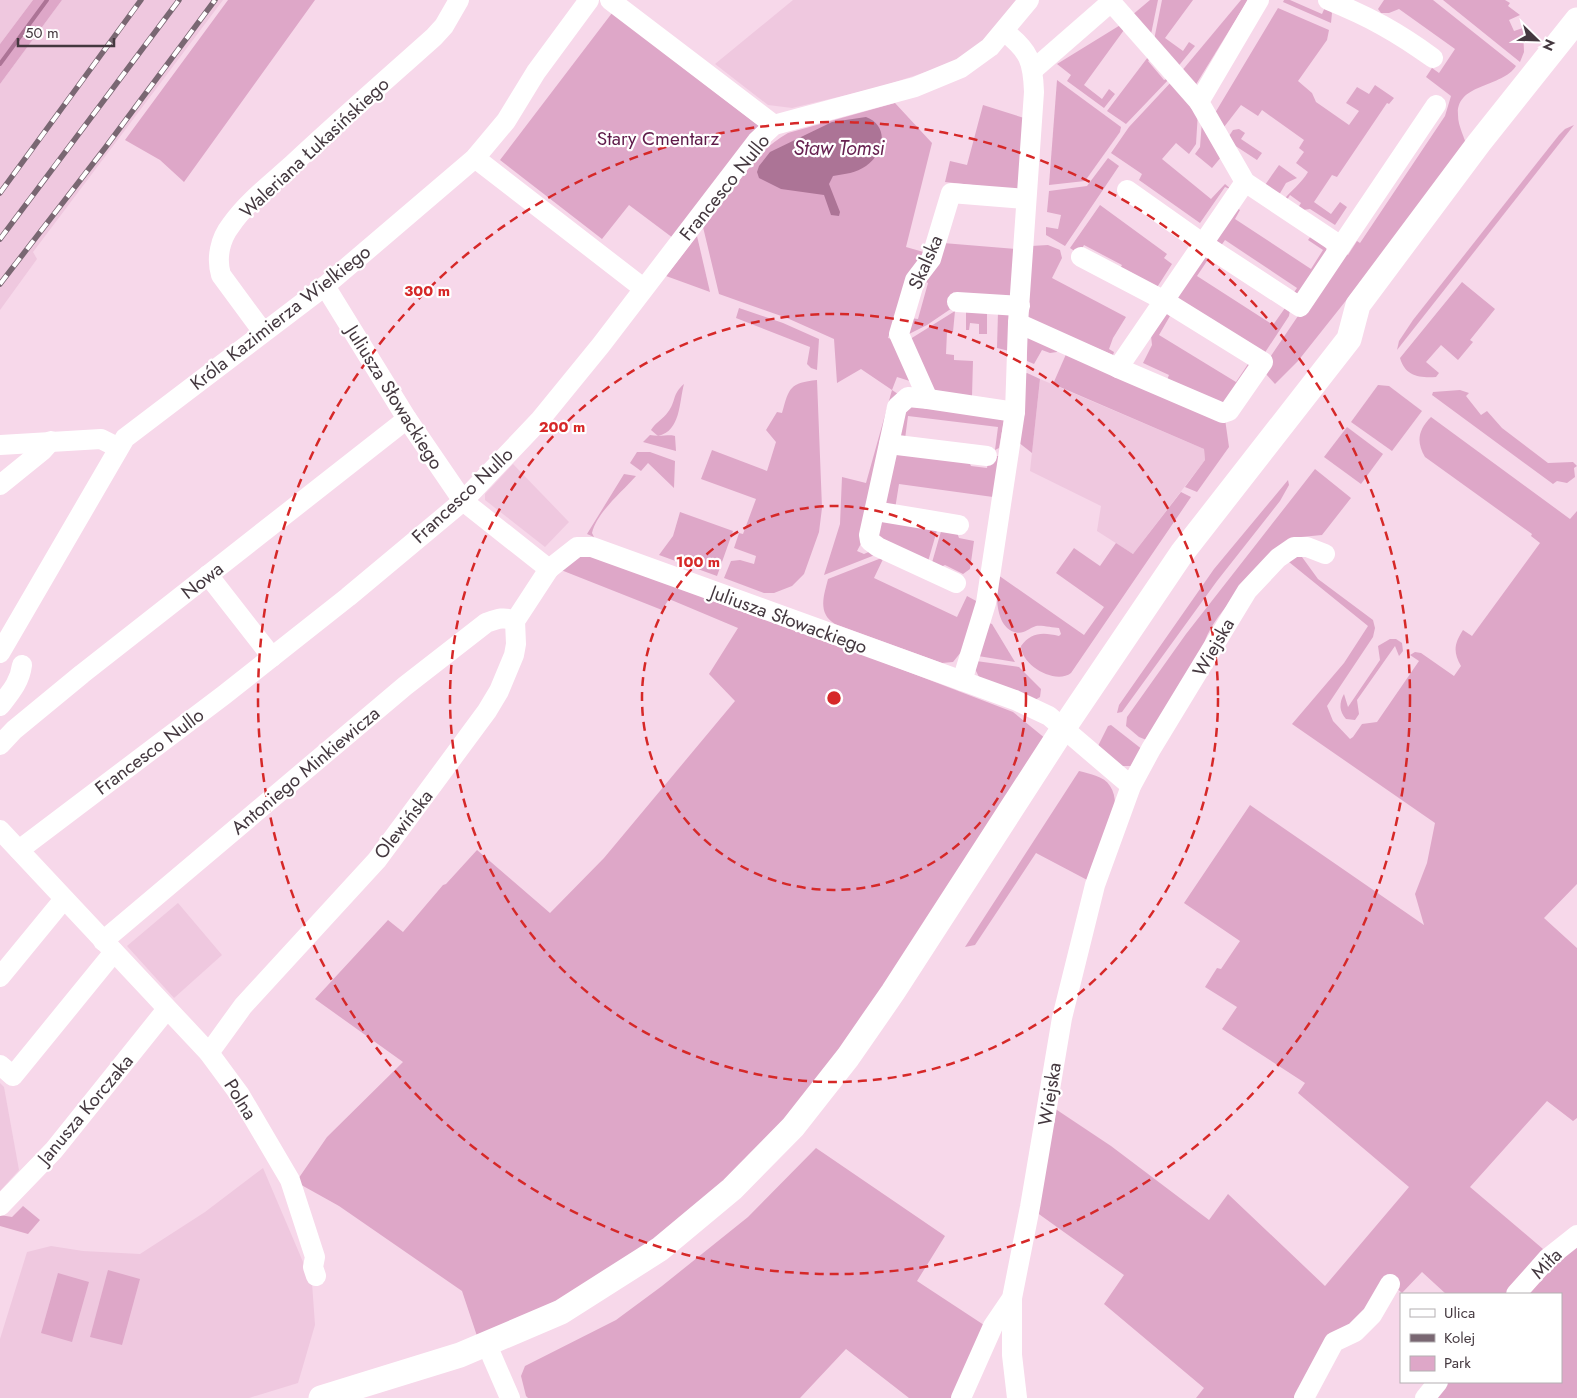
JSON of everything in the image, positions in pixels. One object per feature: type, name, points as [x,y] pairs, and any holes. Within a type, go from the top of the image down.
[{"type":"main road","points":[[321,1398],[487,1345],[561,1312],[660,1249],[732,1189],[793,1127],[848,1058],[1071,736],[1182,553],[1349,339],[1358,305],[1479,143],[1577,20]]},
{"type":"street","name":"Waleriana Łukasińskiego","points":[[263,332],[221,275],[218,265],[219,253],[230,226],[246,207],[434,37],[444,26],[459,0]]},
{"type":"street","name":"Króla Kazimierza Wielkiego","points":[[0,654],[117,447],[144,421],[324,286],[475,158],[506,121],[536,72],[589,0]]},
{"type":"street","points":[[610,0],[774,125]]},
{"type":"street","name":"Francesco Nullo","points":[[19,850],[272,657],[463,501],[539,421],[601,345],[757,141],[774,125],[939,79],[982,55],[1005,32],[1029,0]]},
{"type":"street","points":[[1199,102],[1259,0]]},
{"type":"street","points":[[1328,0],[1369,16],[1397,31],[1434,58]]},
{"type":"street","points":[[1034,70],[1111,2],[1199,102],[1245,182],[1341,246]]},
{"type":"street","points":[[962,681],[986,603],[1014,412],[1034,70],[1029,56],[1005,32]]},
{"type":"street","points":[[1127,190],[1202,243],[1300,307],[1436,105]]},
{"type":"street","points":[[475,158],[644,288]]},
{"type":"street","points":[[1118,368],[1245,182]]},
{"type":"street","name":"Skalska","points":[[928,399],[899,334],[914,280],[931,258],[951,193],[1026,199]]},
{"type":"street","points":[[957,302],[1019,314],[1118,368],[1224,412],[1234,406],[1263,362],[1163,300],[1081,257]]},
{"type":"street","name":"Juliusza Słowackiego","points":[[324,286],[407,419],[463,501],[549,569],[576,547],[592,547],[1016,700],[1049,716],[1071,736]]},
{"type":"street","points":[[956,583],[878,548],[870,541],[869,534],[897,407],[902,400],[908,398],[928,399],[1014,412]]},
{"type":"street","name":"Nowa","points":[[0,745],[14,730],[74,680],[407,419]]},
{"type":"street","points":[[0,445],[101,439],[117,447]]},
{"type":"street","points":[[0,485],[42,451],[50,441]]},
{"type":"street","points":[[889,444],[986,456]]},
{"type":"street","points":[[875,511],[958,526]]},
{"type":"street","name":"Wiejska","points":[[961,1398],[993,1326],[1012,1298],[1030,1207],[1062,1018],[1095,886],[1131,786],[1151,749],[1247,591],[1278,558],[1294,547],[1308,547],[1324,554]]},
{"type":"street","points":[[515,621],[549,569]]},
{"type":"street","points":[[208,575],[272,657]]},
{"type":"street","name":"Antoniego Minkiewicza","points":[[109,947],[412,680],[486,623],[498,618],[507,618],[515,621]]},
{"type":"street","name":"Olewińska","points":[[209,1053],[243,1006],[377,860],[460,750],[499,691],[516,644],[515,621]]},
{"type":"street","points":[[0,706],[15,686],[22,665]]},
{"type":"street","points":[[1071,736],[1131,786]]},
{"type":"street","name":"Polna","points":[[0,830],[209,1053],[240,1095],[290,1180],[316,1257],[313,1267],[316,1276]]},
{"type":"street","points":[[0,977],[64,899]]},
{"type":"street","points":[[0,1065],[12,1076],[109,947]]},
{"type":"street","name":"Janusza Korczaka","points":[[0,1206],[54,1150],[167,1009]]},
{"type":"street","name":"Miła","points":[[1517,1293],[1548,1258],[1577,1235]]},
{"type":"street","points":[[1304,1398],[1334,1342],[1355,1332],[1372,1315],[1390,1284]]},
{"type":"street","points":[[1012,1298],[1012,1355],[1017,1398]]},
{"type":"street","points":[[487,1345],[510,1398]]},
{"type":"street","points":[[1425,1398],[1437,1383]]},
{"type":"shaded area","points":[[0,0],[33,0],[0,44]]},
{"type":"shaded area","points":[[62,0],[223,0],[33,252],[37,259],[0,310],[0,84]]},
{"type":"shaded area","points":[[793,0],[1016,0],[986,39],[956,62],[880,87],[792,108],[768,105],[715,64]]},
{"type":"shaded area","points":[[1040,379],[1204,449],[1205,460],[1133,554],[1097,531],[1101,506],[1030,471]]},
{"type":"shaded area","points":[[513,464],[569,522],[545,547],[485,500],[485,494]]},
{"type":"shaded area","points":[[178,903],[222,955],[174,998],[127,946]]},
{"type":"shaded area","points":[[0,1083],[4,1087],[19,1170],[0,1191]]},
{"type":"shaded area","points":[[263,1168],[312,1283],[315,1325],[298,1383],[249,1398],[0,1398],[0,1339],[27,1252],[51,1246],[83,1251],[140,1254],[205,1212]]},
{"type":"green space","points":[[33,0],[62,0],[0,84],[0,44]]},
{"type":"green space","points":[[228,0],[315,0],[184,182],[160,160],[125,140]]},
{"type":"green space","points":[[1150,0],[1158,0],[1150,39],[1131,16]]},
{"type":"green space","points":[[1162,0],[1193,0],[1165,38],[1183,51],[1189,42],[1195,46],[1176,69],[1154,40]]},
{"type":"green space","points":[[1241,0],[1248,0],[1195,86],[1180,73]]},
{"type":"green space","points":[[1284,0],[1290,0],[1322,14],[1326,5],[1332,13],[1331,23],[1283,2]]},
{"type":"green space","points":[[1384,0],[1433,0],[1516,66],[1501,78],[1472,91],[1464,97],[1459,105],[1458,115],[1467,148],[1298,361],[1275,384],[1266,374],[1264,366],[1342,251],[1348,255],[1357,241],[1360,243],[1445,116],[1451,96],[1426,77],[1432,68],[1439,73],[1455,49],[1399,9],[1389,13],[1381,13],[1378,9]]},
{"type":"green space","points":[[1443,0],[1505,0],[1510,3],[1508,6],[1520,15],[1509,20],[1514,31],[1523,28],[1524,52],[1520,62]]},
{"type":"green space","points":[[1278,8],[1329,30],[1327,40],[1298,81],[1312,93],[1316,102],[1349,125],[1359,111],[1346,103],[1357,87],[1369,94],[1375,85],[1394,98],[1389,104],[1387,103],[1337,177],[1332,175],[1314,202],[1331,214],[1340,202],[1347,207],[1335,225],[1310,209],[1296,211],[1301,203],[1290,195],[1285,203],[1283,201],[1308,172],[1296,163],[1304,152],[1299,148],[1304,140],[1262,110],[1258,116],[1241,105],[1224,127],[1215,113]]},
{"type":"green space","name":"Stary Cmentarz","points":[[612,13],[759,126],[673,238],[629,205],[602,239],[500,160]]},
{"type":"green space","points":[[1122,24],[1124,30],[1084,85],[1102,99],[1109,89],[1115,94],[1104,108],[1067,81],[1071,75],[1057,64]]},
{"type":"green space","points":[[1151,53],[1154,56],[1148,61],[1164,80],[1171,77],[1126,124],[1107,111]]},
{"type":"green space","points":[[1057,80],[1121,127],[1120,132],[1085,181],[1049,185]]},
{"type":"green space","points":[[1173,80],[1198,112],[1196,144],[1189,154],[1176,143],[1162,159],[1211,199],[1225,184],[1232,190],[1225,187],[1200,223],[1139,180],[1142,174],[1111,153],[1129,127]]},
{"type":"green space","points":[[895,103],[932,143],[906,247],[927,253],[907,278],[888,338],[899,341],[916,383],[897,377],[892,390],[861,369],[837,383],[834,339],[787,318],[719,294],[703,227],[751,163],[788,133]]},
{"type":"green space","points":[[983,105],[1024,118],[1019,190],[945,182],[950,161],[967,165]]},
{"type":"green space","points":[[1202,121],[1222,156],[1212,168],[1195,154],[1200,147]]},
{"type":"green space","points":[[1574,125],[1397,350],[1399,341],[1413,320],[1559,135],[1565,129]]},
{"type":"green space","points":[[1239,129],[1245,133],[1241,139],[1262,153],[1257,160],[1234,145],[1229,136],[1233,130]]},
{"type":"green space","points":[[1108,158],[1119,166],[1065,246],[1046,235],[1046,227],[1058,229],[1061,215],[1047,212],[1049,191],[1087,186]]},
{"type":"green space","points":[[1279,165],[1297,178],[1286,183],[1279,195],[1265,185]]},
{"type":"green space","points":[[1100,205],[1167,254],[1164,258],[1172,264],[1154,292],[1117,274],[1122,265],[1084,245],[1079,254],[1070,248]]},
{"type":"green space","points":[[1236,207],[1240,210],[1235,219],[1311,269],[1323,250],[1308,240],[1311,236],[1325,246],[1327,251],[1302,295],[1290,298],[1297,288],[1225,240],[1218,250],[1215,243]]},
{"type":"green space","points":[[697,236],[710,292],[666,276]]},
{"type":"green space","points":[[943,243],[1016,249],[1013,296],[955,306],[927,325],[907,335],[910,318],[918,319],[928,283],[921,279]]},
{"type":"green space","points":[[1048,245],[1060,250],[1062,258],[1052,278],[1126,317],[1113,338],[1109,349],[1114,352],[1113,355],[1028,319],[1031,246]]},
{"type":"green space","points":[[1205,255],[1209,258],[1197,276],[1273,325],[1285,308],[1290,310],[1289,316],[1264,354],[1175,299]]},
{"type":"green space","points":[[1462,282],[1495,309],[1470,340],[1473,342],[1458,360],[1441,345],[1426,362],[1439,373],[1436,377],[1414,375],[1405,369],[1400,358]]},
{"type":"green space","points":[[739,308],[783,323],[819,339],[817,370],[807,364],[810,347],[736,318]]},
{"type":"green space","points":[[955,311],[953,332],[947,332],[946,354],[954,355],[954,360],[973,361],[972,396],[935,395],[907,341]]},
{"type":"green space","points":[[966,311],[987,312],[987,334],[979,334],[979,324],[970,323],[969,330],[966,330]]},
{"type":"green space","points":[[998,312],[1010,313],[1009,351],[997,348]]},
{"type":"green space","points":[[1167,312],[1170,316],[1159,335],[1236,382],[1248,364],[1254,362],[1227,405],[1167,380],[1169,375],[1143,363],[1152,345],[1151,336]]},
{"type":"green space","points":[[1029,336],[1059,347],[1057,352],[1050,353],[1042,350],[1034,364],[1027,361],[1026,340]]},
{"type":"green space","points":[[1067,352],[1225,419],[1229,447],[1197,492],[1185,487],[1205,460],[1204,449],[1053,384]]},
{"type":"green space","points":[[1027,373],[1040,379],[1032,453],[1018,442],[1024,374]]},
{"type":"green space","points":[[817,380],[822,508],[819,532],[804,574],[792,586],[774,593],[764,593],[724,578],[731,561],[740,560],[754,564],[756,556],[734,548],[739,533],[743,534],[756,499],[701,479],[712,450],[767,471],[776,442],[766,430],[777,412],[782,413],[792,388],[801,383]]},
{"type":"green space","points":[[684,384],[675,422],[666,433],[658,436],[651,430],[668,412],[678,391]]},
{"type":"green space","points":[[1378,385],[1389,386],[1422,411],[1392,451],[1351,422]]},
{"type":"green space","points":[[892,390],[898,394],[865,536],[857,551],[864,554],[873,550],[880,553],[824,575],[840,524],[842,477],[866,483]]},
{"type":"green space","points":[[1460,390],[1469,393],[1466,396],[1481,415],[1487,411],[1502,428],[1548,463],[1573,462],[1577,466],[1574,468],[1575,477],[1567,483],[1557,481],[1553,484],[1432,395],[1433,392]]},
{"type":"green space","points":[[905,404],[1004,420],[999,448],[995,450],[998,427],[908,416],[905,439],[896,438]]},
{"type":"green space","points":[[1431,417],[1570,519],[1577,511],[1577,884],[1544,918],[1577,948],[1577,1118],[1573,1121],[1547,1101],[1470,1187],[1543,1249],[1508,1293],[1445,1293],[1422,1272],[1402,1293],[1386,1279],[1368,1310],[1298,1398],[1196,1398],[1204,1388],[1104,1304],[1124,1275],[1036,1212],[1051,1106],[1111,1146],[1209,1220],[1228,1194],[1325,1286],[1409,1187],[1298,1093],[1305,1083],[1222,1029],[1237,1007],[1205,987],[1217,968],[1221,969],[1240,941],[1184,903],[1250,805],[1424,925],[1415,894],[1427,863],[1435,823],[1292,724],[1344,663],[1368,626],[1284,558],[1296,554],[1302,557],[1318,579],[1373,620],[1375,628],[1373,637],[1327,706],[1333,721],[1350,739],[1362,724],[1377,722],[1419,661],[1410,655],[1415,652],[1421,653],[1454,676],[1461,666],[1456,648],[1463,630],[1472,636],[1540,543],[1531,536],[1532,534],[1425,457],[1420,446],[1420,436]]},
{"type":"green space","points":[[1347,427],[1383,454],[1361,484],[1324,457]]},
{"type":"green space","points":[[650,435],[675,436],[676,451],[643,442]]},
{"type":"green space","points":[[637,452],[650,452],[675,461],[674,488],[648,463],[641,471],[630,463]]},
{"type":"green space","points":[[892,453],[967,457],[971,466],[987,468],[989,456],[999,456],[993,497],[899,484],[895,509],[881,506]]},
{"type":"green space","points":[[1315,469],[1351,498],[1322,535],[1301,537],[1290,542],[1224,609],[1206,639],[1204,651],[1149,741],[1139,737],[1126,726],[1127,717],[1186,634]]},
{"type":"green space","points":[[624,474],[636,476],[599,517],[592,533],[594,537],[587,534]]},
{"type":"green space","points":[[1288,480],[1289,485],[1280,501],[1217,581],[1122,712],[1117,713],[1119,705],[1214,569]]},
{"type":"green space","points":[[1181,492],[1191,497],[1071,673],[1056,677],[1048,675],[1033,666],[1022,653],[1021,646],[1029,638],[1038,634],[1059,636],[1061,634],[1059,628],[1036,626],[1020,633],[1007,628],[1000,615],[998,606],[998,575],[1084,635],[1104,607],[1056,573],[1074,548],[1100,566],[1116,543],[1133,554]]},
{"type":"green space","points":[[680,512],[733,531],[717,576],[659,555],[673,536]]},
{"type":"green space","points":[[876,521],[938,527],[927,565],[878,544]]},
{"type":"green space","points":[[942,528],[956,530],[959,538],[974,541],[970,569],[963,574],[945,565],[937,569],[931,566]]},
{"type":"green space","points":[[578,552],[799,630],[1013,712],[1046,739],[845,1052],[728,1185],[646,1251],[561,1301],[477,1336],[462,1291],[339,1206],[296,1182],[327,1137],[403,1062],[315,999],[388,920],[403,932],[443,885],[477,850],[550,913],[604,858],[735,701],[709,674],[738,628],[669,599],[662,610],[561,570]]},
{"type":"green space","points":[[884,557],[874,578],[957,617],[967,596],[978,602],[961,652],[953,662],[942,663],[835,624],[829,620],[823,603],[828,579]]},
{"type":"green space","points":[[989,623],[992,624],[1015,662],[978,656]]},
{"type":"green space","points":[[1390,639],[1396,639],[1402,643],[1403,651],[1399,656],[1395,646],[1357,700],[1359,714],[1355,720],[1346,719],[1340,707],[1344,694],[1348,707],[1380,660],[1378,646]]},
{"type":"green space","points":[[976,661],[1019,667],[1041,689],[1040,697],[1035,700],[981,681],[975,669]]},
{"type":"green space","points":[[1111,725],[1143,750],[1132,766],[1120,766],[1098,746],[1108,726]]},
{"type":"green space","points":[[1079,771],[1104,780],[1110,786],[1114,796],[1115,807],[1110,834],[1091,882],[1036,853],[975,945],[965,947]]},
{"type":"green space","points":[[816,1148],[945,1236],[917,1281],[987,1327],[956,1398],[909,1398],[846,1349],[800,1398],[528,1398],[526,1396],[521,1376],[525,1366],[616,1320],[662,1286],[748,1217]]},
{"type":"green space","points":[[23,1206],[40,1220],[28,1234],[0,1226],[0,1215],[12,1217]]},
{"type":"green space","points":[[1577,1241],[1577,1398],[1433,1398],[1445,1383],[1562,1383],[1562,1293],[1525,1293]]},
{"type":"green space","points":[[108,1270],[140,1279],[122,1345],[90,1337]]},
{"type":"green space","points":[[58,1273],[89,1282],[72,1342],[41,1333]]},
{"type":"water","name":"Staw Tomsi","points":[[866,117],[874,121],[879,127],[882,140],[880,148],[877,155],[866,166],[850,173],[833,176],[829,184],[840,212],[839,216],[831,215],[824,195],[781,189],[759,178],[757,172],[759,166],[770,152],[832,122]]},
{"type":"waterway","points":[[0,64],[47,0]]},
{"type":"railway","points":[[0,193],[141,0]]},
{"type":"railway","points":[[0,239],[179,0]]},
{"type":"railway","points":[[0,284],[105,148],[215,0]]}]
